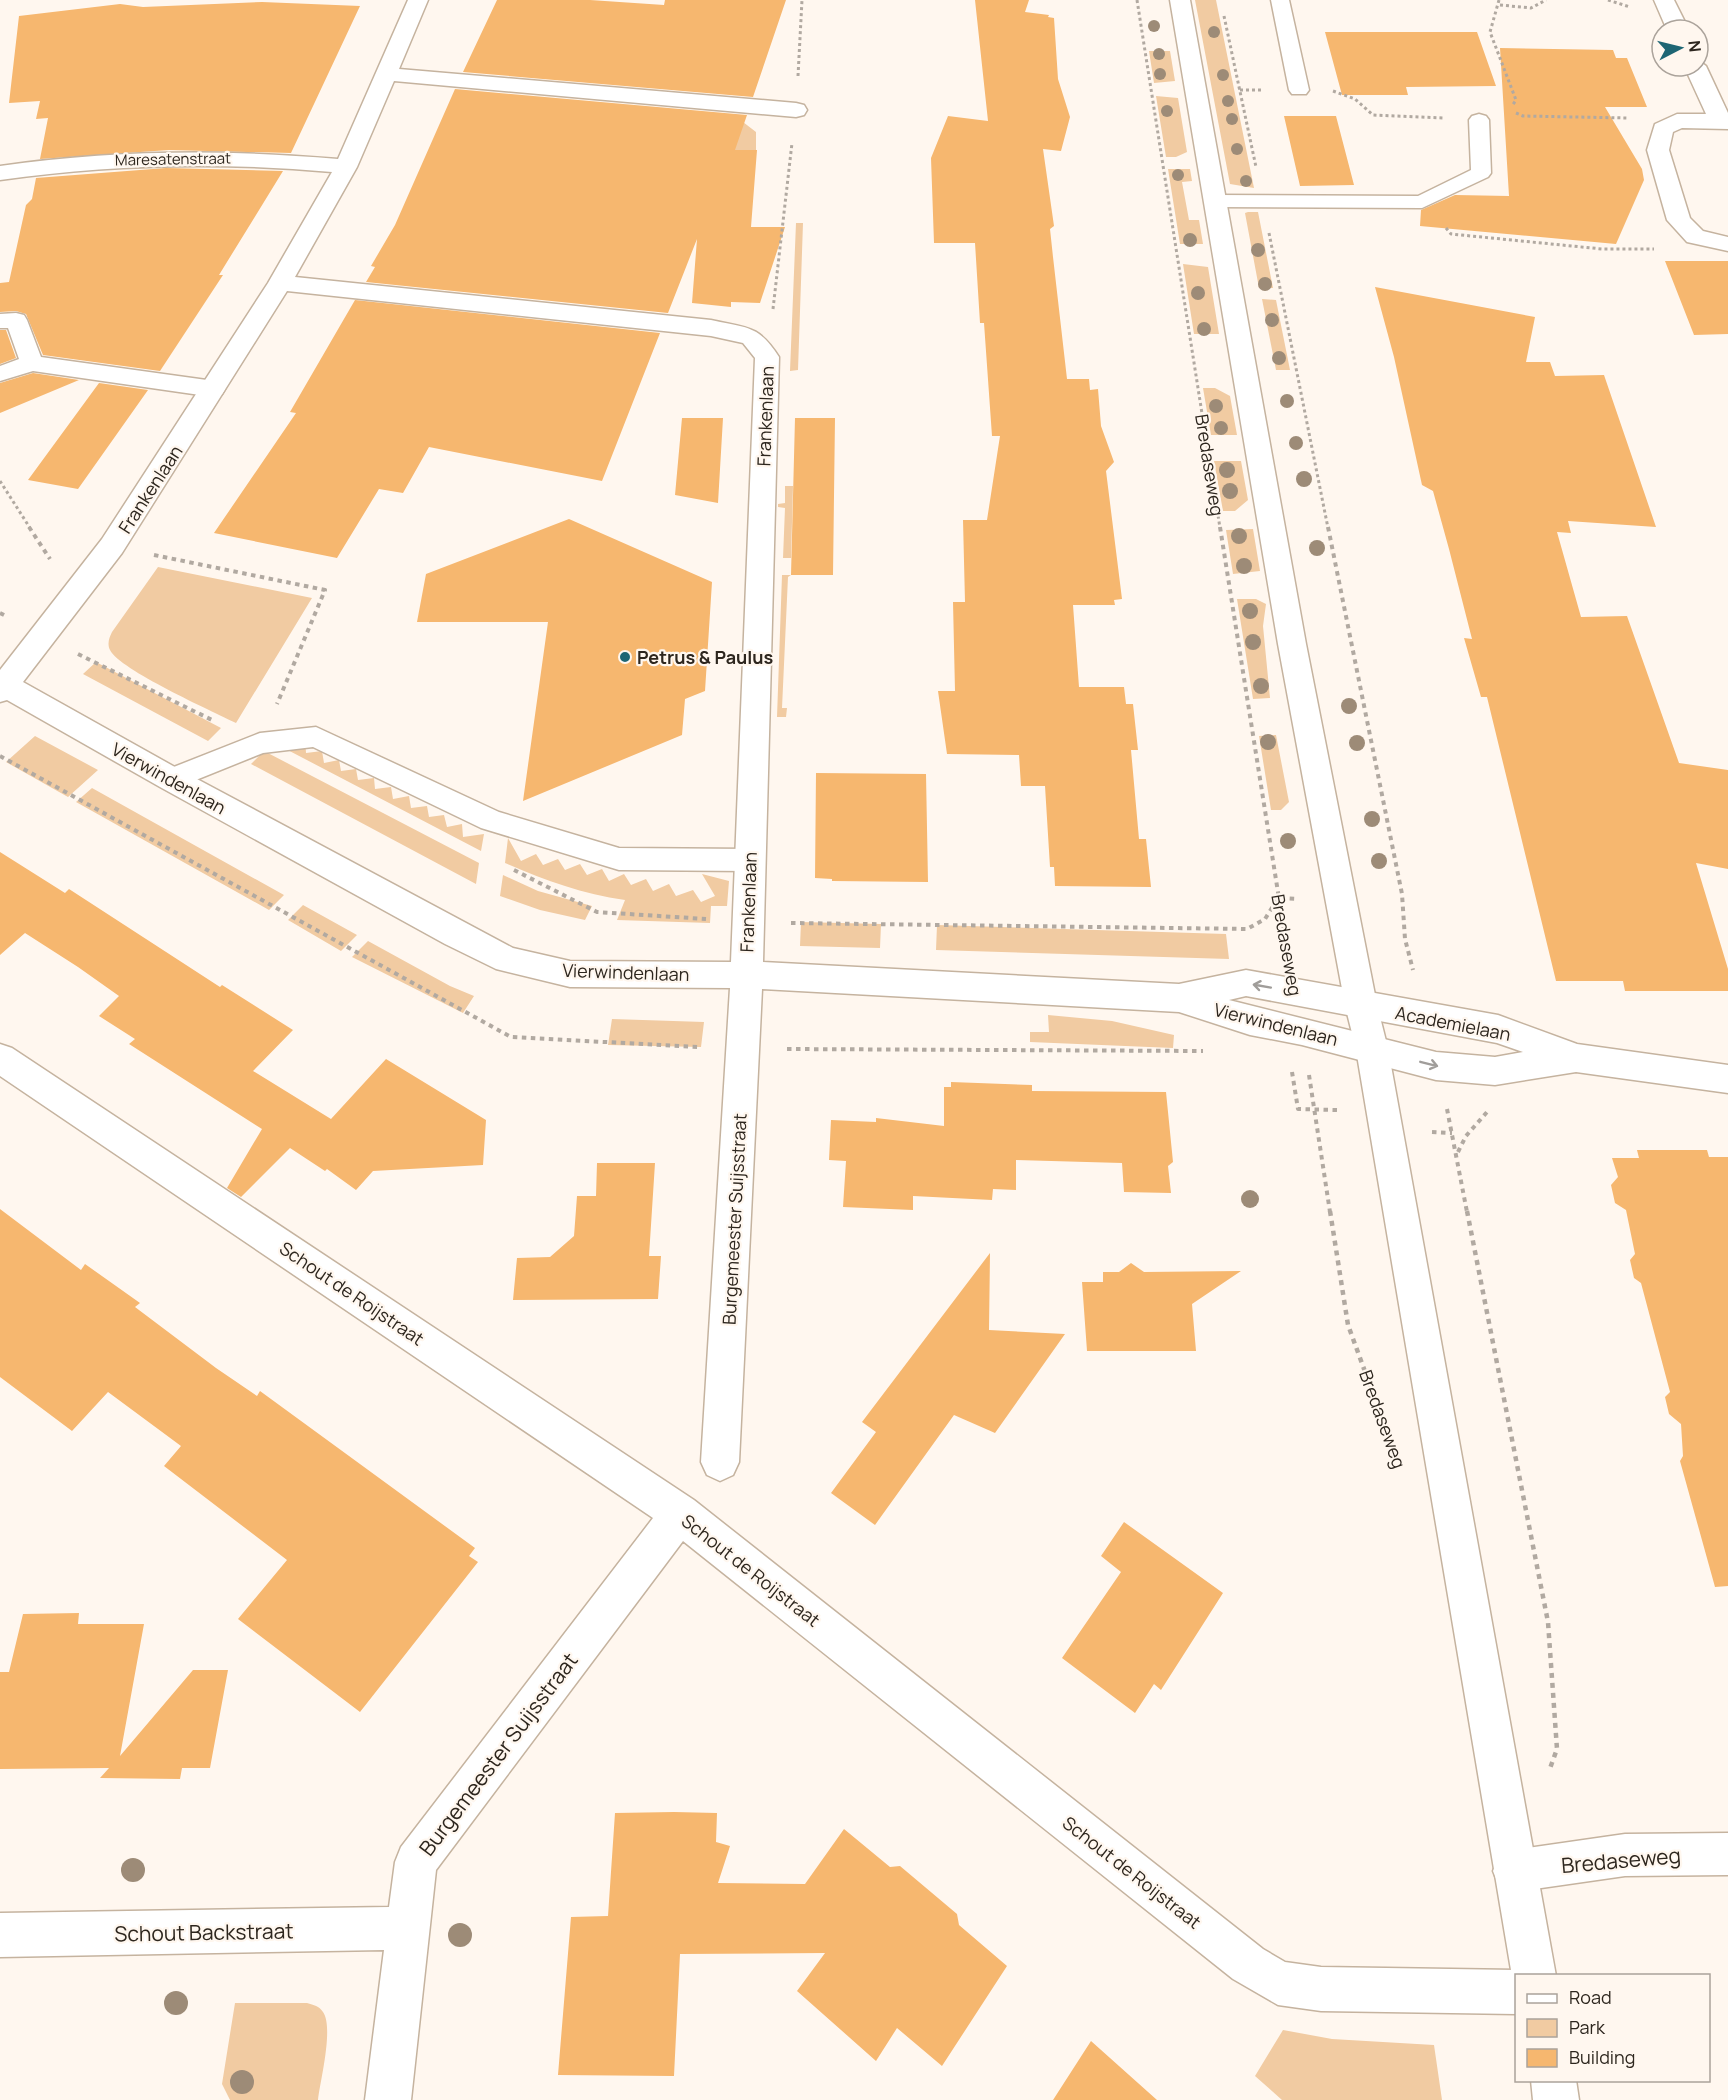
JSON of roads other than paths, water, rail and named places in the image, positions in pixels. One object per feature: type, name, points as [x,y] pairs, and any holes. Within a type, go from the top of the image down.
[{"type":"street","name":"Frankenlaan","points":[[2,686],[112,546],[280,283],[346,166],[388,74],[418,0]]},
{"type":"street","points":[[1180,0],[1292,644],[1385,1121],[1534,1974]]},
{"type":"street","points":[[1664,0],[1672,18]]},
{"type":"street","points":[[388,74],[796,110]]},
{"type":"street","points":[[1701,78],[1724,121],[1677,121],[1663,129],[1658,150],[1679,220],[1695,237],[1728,244]]},
{"type":"street","name":"Maresatenstraat","points":[[0,173],[142,157],[255,158],[346,166]]},
{"type":"street","name":"Frankenlaan","points":[[280,283],[711,327],[752,337],[767,357],[746,975]]},
{"type":"street","name":"Vierwindenlaan","points":[[2,686],[456,935],[507,960],[570,974],[746,975],[1179,998],[1250,1022],[1302,1031],[1372,1049]]},
{"type":"street","name":"Burgemeester Suijsstraat","points":[[720,1462],[744,1049],[746,975]]},
{"type":"street","name":"Vierwindenlaan","points":[[1179,998],[1246,983],[1361,1005]]},
{"type":"street","name":"Academielaan","points":[[1361,1005],[1498,1029],[1577,1058],[1728,1079]]},
{"type":"street","name":"Academielaan","points":[[1372,1049],[1436,1066],[1495,1071],[1577,1058]]},
{"type":"street","name":"Schout de Roijstraat","points":[[0,1058],[680,1514],[1248,1964],[1278,1983],[1321,1989],[1515,1992]]},
{"type":"street","name":"Burgemeester Suijsstraat","points":[[388,2100],[416,1862],[680,1514]]},
{"type":"street","name":"Bredaseweg","points":[[1514,1871],[1625,1855],[1728,1854]]},
{"type":"street","name":"Schout Backstraat","points":[[0,1935],[408,1928]]},
{"type":"street","points":[[1553,2082],[1556,2100]]},
{"type":"lane","points":[[1280,0],[1299,90]]},
{"type":"lane","points":[[1215,201],[1422,202],[1481,173],[1479,120]]},
{"type":"lane","points":[[0,321],[16,320],[32,363]]},
{"type":"lane","points":[[0,375],[32,363],[213,389]]},
{"type":"lane","points":[[171,780],[260,743],[316,736],[491,820],[619,859],[750,860]]},
{"type":"place","name":"Petrus & Paulus","points":[[625,657]]}]
